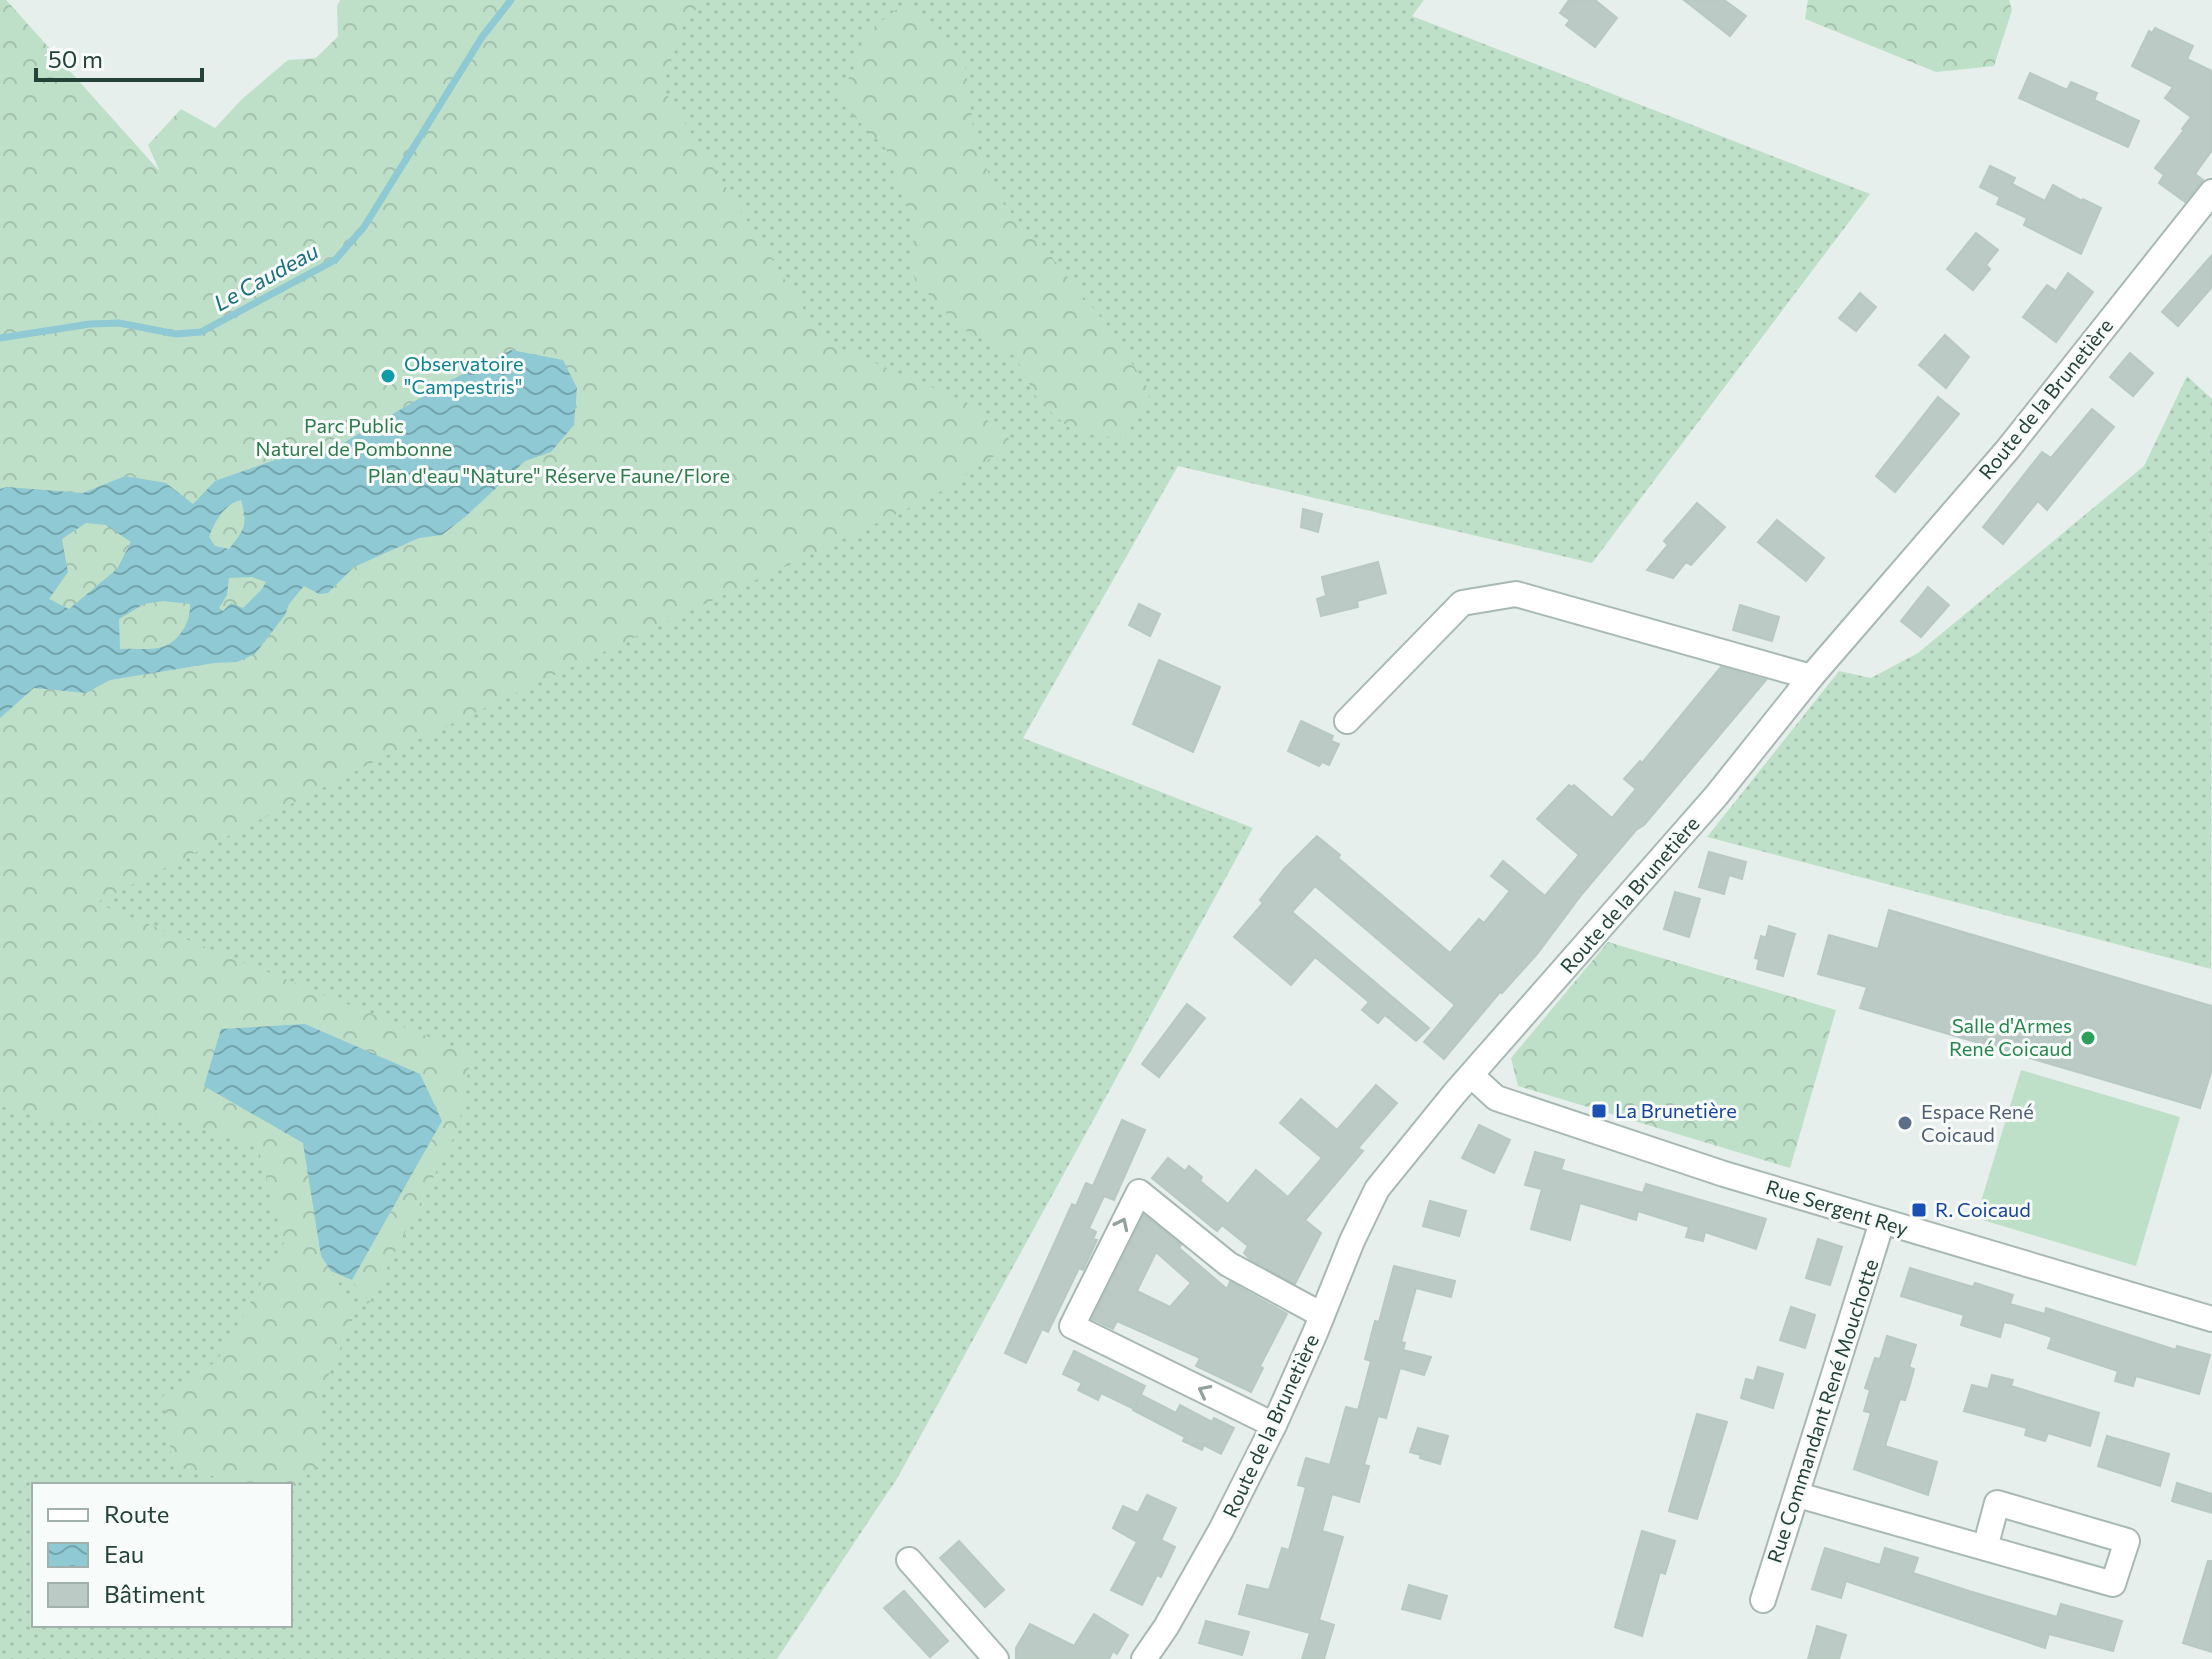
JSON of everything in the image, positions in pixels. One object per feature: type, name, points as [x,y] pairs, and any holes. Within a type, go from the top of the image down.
[{"type":"street","name":"Route de la Brunetière","points":[[1144,1659],[1166,1627],[1221,1530],[1274,1425],[1377,1189],[1454,1094],[1716,796],[1811,677],[2008,449],[2212,192]]},
{"type":"street","points":[[1347,721],[1462,603],[1516,594],[1811,677]]},
{"type":"street","name":"Rue Sergent Rey","points":[[1472,1076],[1496,1098],[1718,1172],[2212,1319]]},
{"type":"street","points":[[1274,1425],[1072,1326],[1139,1192],[1228,1264],[1322,1315]]},
{"type":"street","name":"Rue Commandant René Mouchotte","points":[[1763,1600],[1882,1222]]},
{"type":"street","points":[[1798,1495],[1985,1548],[2113,1584],[2127,1541],[1997,1503],[1985,1548]]},
{"type":"street","points":[[909,1560],[996,1659]]},
{"type":"green space","name":"Plan d'eau \"Nature\" Réserve Faune/Flore","points":[[0,0],[6,0],[179,193],[375,0],[1424,0],[1412,16],[1870,194],[1592,563],[1178,466],[1023,738],[1253,828],[898,1477],[777,1659],[0,1659]]},
{"type":"green space","name":"Parc Public Naturel de Pombonne","points":[[0,0],[6,0],[160,172],[148,145],[181,109],[215,128],[242,99],[288,60],[316,58],[338,37],[337,6],[340,0],[702,1],[683,27],[662,87],[824,341],[966,402],[1014,443],[932,497],[415,741],[96,903],[471,1054],[459,1127],[368,1305],[352,1280],[442,1121],[420,1075],[305,1024],[204,1086],[303,1143],[321,1256],[356,1311],[321,1393],[320,1464],[292,1488],[292,1483],[241,1483],[173,1466],[163,1396],[217,1361],[284,1243],[258,1147],[168,1117],[57,1123],[0,1106]]},
{"type":"green space","points":[[1808,0],[2009,0],[2012,10],[1994,66],[1936,72],[1805,19]]},
{"type":"green space","points":[[901,6],[933,22],[965,64],[975,141],[1000,200],[1111,330],[1151,393],[1124,439],[1074,432],[1039,402],[1015,356],[961,328],[915,280],[913,227],[886,149],[837,99],[855,67],[864,35]]},
{"type":"green space","points":[[2187,376],[2212,399],[2211,969],[1707,837],[1839,671],[1871,678],[1918,653],[2144,466]]},
{"type":"green space","points":[[1608,942],[1836,1010],[1790,1168],[1518,1086],[1511,1058]]},
{"type":"green space","points":[[2021,1070],[2180,1117],[2136,1266],[1976,1218]]},
{"type":"water","points":[[511,350],[563,360],[577,388],[574,425],[551,452],[525,461],[442,535],[419,538],[354,567],[328,593],[319,594],[304,586],[255,654],[237,662],[110,680],[86,693],[34,688],[0,718],[0,489],[83,493],[125,476],[166,483],[193,504],[215,481],[272,461],[338,446],[451,380]],"holes":[[[241,500],[243,508],[242,531],[229,549],[215,546],[209,537],[211,531],[221,514]],[[86,523],[106,525],[131,542],[117,569],[69,609],[49,599],[68,572],[62,539]],[[252,577],[266,582],[243,608],[231,603],[223,611],[219,608],[227,595],[229,578]],[[163,601],[190,604],[184,628],[176,639],[160,648],[120,649],[119,619],[144,604]]]},
{"type":"water","points":[[305,1024],[420,1074],[442,1121],[352,1280],[331,1271],[321,1256],[303,1143],[204,1086],[221,1029]]},
{"type":"building","points":[[1569,0],[1595,0],[1617,18],[1595,47],[1566,25],[1570,20],[1560,13]]},
{"type":"building","points":[[1684,0],[1724,0],[1746,16],[1730,36]]},
{"type":"building","points":[[2155,28],[2193,46],[2187,59],[2212,71],[2212,150],[2195,174],[2203,180],[2185,202],[2159,183],[2164,175],[2155,168],[2191,117],[2165,98],[2173,87],[2132,66],[2149,31],[2152,33]]},
{"type":"building","points":[[2030,73],[2067,90],[2071,82],[2097,93],[2094,100],[2139,121],[2128,147],[2019,98]]},
{"type":"building","points":[[1990,166],[2015,178],[2012,184],[2045,201],[2053,185],[2101,208],[2081,254],[2024,225],[2027,218],[1997,204],[2000,197],[1980,187]]},
{"type":"building","points":[[1976,233],[1998,250],[1986,265],[1990,269],[1973,290],[1947,269]]},
{"type":"building","points":[[2212,255],[2212,287],[2178,326],[2162,312]]},
{"type":"building","points":[[2068,273],[2093,292],[2056,342],[2023,317],[2047,285],[2056,291]]},
{"type":"building","points":[[1860,293],[1876,307],[1856,331],[1839,318]]},
{"type":"building","points":[[1945,335],[1969,357],[1946,388],[1919,365]]},
{"type":"building","points":[[2130,353],[2153,373],[2133,396],[2110,377]]},
{"type":"building","points":[[1938,397],[1959,414],[1895,492],[1876,476]]},
{"type":"building","points":[[2092,409],[2114,427],[2047,510],[2038,501],[2003,544],[1983,527],[2042,452],[2051,458]]},
{"type":"building","points":[[1697,503],[1725,527],[1691,565],[1686,562],[1673,578],[1647,570],[1668,545],[1664,541]]},
{"type":"building","points":[[1303,509],[1322,514],[1318,532],[1301,527]]},
{"type":"building","points":[[1777,520],[1824,558],[1806,581],[1758,542]]},
{"type":"building","points":[[1378,562],[1386,593],[1357,601],[1358,607],[1321,616],[1317,599],[1326,596],[1322,577]]},
{"type":"building","points":[[1928,587],[1949,605],[1921,637],[1901,621]]},
{"type":"building","points":[[1139,604],[1160,614],[1150,636],[1129,625]]},
{"type":"building","points":[[1740,605],[1779,617],[1772,641],[1733,630]]},
{"type":"building","points":[[1159,660],[1220,687],[1193,752],[1133,724]]},
{"type":"building","points":[[1721,667],[1766,680],[1582,894],[1537,954],[1500,992],[1444,1059],[1424,1042],[1455,1005],[1315,886],[1292,912],[1429,1028],[1416,1041],[1385,1015],[1378,1023],[1362,1010],[1369,1002],[1315,957],[1291,985],[1234,937],[1263,903],[1260,900],[1284,869],[1317,836],[1340,855],[1338,858],[1450,953],[1479,919],[1484,923],[1510,891],[1491,876],[1503,861],[1545,896],[1579,855],[1537,819],[1569,785],[1574,785],[1612,818],[1636,789],[1624,779],[1640,761],[1642,763]]},
{"type":"building","points":[[1301,721],[1333,736],[1331,741],[1339,744],[1329,765],[1322,762],[1319,766],[1288,751]]},
{"type":"building","points":[[1709,852],[1746,862],[1742,879],[1729,875],[1724,894],[1699,887]]},
{"type":"building","points":[[1675,892],[1700,899],[1689,937],[1664,929]]},
{"type":"building","name":"Salle d'Armes René Coicaud","points":[[1889,910],[2212,1006],[2212,1069],[2200,1108],[1860,1008],[1867,987],[1818,974],[1829,935],[1878,949]]},
{"type":"building","points":[[1769,926],[1795,934],[1783,976],[1757,969],[1759,959],[1755,958],[1761,936],[1766,938]]},
{"type":"building","points":[[1187,1004],[1205,1018],[1159,1077],[1142,1064]]},
{"type":"building","points":[[1376,1085],[1397,1103],[1358,1148],[1363,1151],[1305,1220],[1321,1233],[1295,1284],[1251,1260],[1244,1253],[1248,1246],[1222,1225],[1217,1231],[1152,1178],[1168,1158],[1185,1171],[1189,1166],[1202,1177],[1200,1181],[1228,1204],[1256,1170],[1288,1197],[1322,1158],[1280,1123],[1301,1099],[1337,1130]]},
{"type":"building","points":[[1122,1120],[1145,1130],[1114,1200],[1104,1196],[1089,1228],[1096,1232],[1093,1239],[1097,1240],[1083,1270],[1079,1268],[1048,1332],[1042,1329],[1026,1363],[1005,1353],[1072,1204],[1076,1206],[1086,1183],[1093,1186]]},
{"type":"building","points":[[1479,1125],[1510,1140],[1494,1173],[1462,1158]]},
{"type":"building","points":[[1535,1152],[1564,1160],[1561,1170],[1643,1193],[1646,1184],[1766,1219],[1756,1249],[1705,1232],[1703,1241],[1686,1237],[1689,1227],[1638,1211],[1636,1220],[1580,1203],[1570,1240],[1531,1229],[1542,1189],[1525,1185]]},
{"type":"building","points":[[1430,1201],[1466,1211],[1459,1236],[1423,1226]]},
{"type":"building","points":[[1144,1215],[1227,1289],[1230,1282],[1287,1314],[1260,1366],[1263,1368],[1251,1392],[1196,1366],[1200,1358],[1117,1321],[1113,1329],[1092,1319]],"holes":[[[1156,1252],[1191,1283],[1170,1307],[1137,1291]]]},
{"type":"building","points":[[1818,1239],[1842,1247],[1830,1285],[1806,1278]]},
{"type":"building","points":[[1394,1266],[1455,1281],[1451,1297],[1416,1288],[1401,1342],[1405,1343],[1403,1350],[1431,1357],[1424,1375],[1400,1368],[1386,1418],[1378,1416],[1364,1465],[1369,1466],[1359,1502],[1332,1494],[1322,1531],[1343,1537],[1319,1620],[1334,1625],[1324,1659],[1302,1659],[1310,1633],[1239,1614],[1247,1585],[1269,1590],[1282,1548],[1289,1550],[1306,1487],[1298,1485],[1306,1458],[1330,1465],[1346,1407],[1358,1410],[1371,1361],[1365,1359]]},
{"type":"building","points":[[1910,1268],[1973,1287],[1975,1283],[2013,1295],[2010,1304],[2045,1314],[2046,1308],[2176,1350],[2177,1346],[2210,1355],[2199,1394],[2136,1376],[2133,1386],[2115,1381],[2118,1371],[2048,1348],[2052,1337],[2013,1324],[2004,1322],[2000,1337],[1961,1325],[1964,1315],[1901,1296]]},
{"type":"building","points":[[1791,1307],[1815,1315],[1805,1348],[1780,1340]]},
{"type":"building","points":[[1887,1336],[1916,1345],[1909,1367],[1914,1369],[1910,1384],[1905,1400],[1900,1399],[1885,1446],[1937,1462],[1928,1495],[1854,1469],[1871,1413],[1864,1411],[1870,1390],[1865,1388],[1875,1358],[1880,1359]]},
{"type":"building","points":[[1074,1351],[1145,1386],[1134,1409],[1101,1393],[1098,1400],[1078,1390],[1082,1383],[1063,1374]]},
{"type":"building","points":[[1758,1367],[1783,1374],[1773,1408],[1741,1398],[1746,1379],[1754,1381]]},
{"type":"building","points":[[1992,1375],[2013,1380],[2011,1386],[2099,1413],[2090,1446],[2048,1433],[2045,1441],[2025,1435],[2027,1428],[1964,1411],[1972,1385],[1988,1389]]},
{"type":"building","points":[[1141,1395],[1176,1413],[1180,1405],[1212,1422],[1214,1418],[1234,1428],[1221,1454],[1204,1445],[1202,1450],[1183,1441],[1185,1437],[1133,1410]]},
{"type":"building","points":[[1697,1414],[1727,1422],[1697,1519],[1669,1511]]},
{"type":"building","points":[[1418,1428],[1448,1436],[1440,1464],[1410,1452]]},
{"type":"building","points":[[2107,1436],[2169,1454],[2160,1486],[2098,1466]]},
{"type":"building","points":[[2177,1483],[2212,1494],[2212,1513],[2172,1501]]},
{"type":"building","points":[[1147,1495],[1176,1508],[1161,1540],[1175,1547],[1161,1577],[1157,1575],[1142,1605],[1111,1590],[1137,1542],[1113,1528],[1123,1506],[1138,1513]]},
{"type":"building","points":[[1642,1531],[1675,1541],[1665,1574],[1660,1572],[1642,1636],[1615,1627]]},
{"type":"building","points":[[959,1541],[1004,1590],[985,1607],[940,1558]]},
{"type":"building","points":[[1825,1548],[1880,1565],[1885,1548],[1918,1558],[1913,1573],[1969,1591],[2057,1617],[2061,1604],[2122,1621],[2113,1651],[2049,1634],[2045,1648],[1846,1581],[1841,1598],[1812,1589]]},
{"type":"building","points":[[2208,1561],[2212,1561],[2212,1652],[2183,1643]]},
{"type":"building","points":[[1409,1585],[1447,1596],[1440,1619],[1402,1609]]},
{"type":"building","points":[[904,1591],[948,1641],[930,1657],[884,1608]]},
{"type":"building","points":[[1094,1614],[1128,1635],[1117,1654],[1113,1651],[1109,1659],[1016,1659],[1016,1648],[1030,1624],[1074,1646]]},
{"type":"building","points":[[1206,1621],[1249,1632],[1242,1655],[1199,1643]]},
{"type":"building","points":[[1817,1626],[1846,1635],[1839,1659],[1808,1659]]},
{"type":"waterway","name":"Le Caudeau","points":[[0,338],[90,324],[119,323],[176,334],[201,332],[335,260],[364,227],[482,37],[511,0]]},
{"type":"place","name":"Observatoire \"Campestris\"","points":[[388,376]]},
{"type":"place","name":"Salle d'Armes René Coicaud","points":[[2088,1038]]},
{"type":"place","name":"La Brunetière","points":[[1599,1111]]},
{"type":"place","name":"Espace René Coicaud","points":[[1905,1123]]},
{"type":"place","name":"R. Coicaud","points":[[1919,1210]]}]
